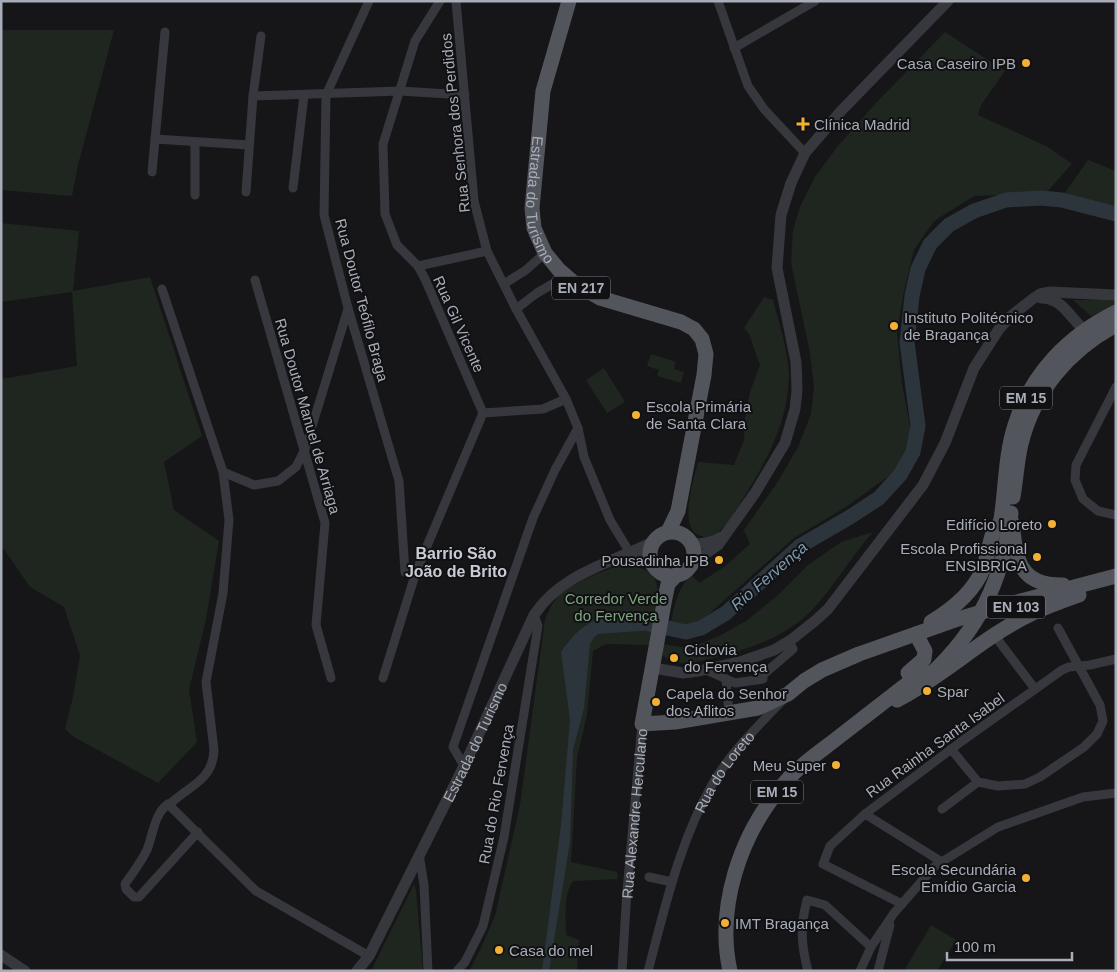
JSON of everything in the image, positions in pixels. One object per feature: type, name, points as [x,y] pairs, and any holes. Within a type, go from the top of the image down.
[{"type":"main road","name":"Estrada do Turismo","points":[[569,1],[543,91],[532,208],[534,228],[545,253],[574,283],[600,298],[681,322],[694,329],[702,339],[706,354],[704,375],[678,511],[668,532]]},
{"type":"main road","name":"EM 15","points":[[1006,517],[1009,448],[1026,398],[1050,361],[1072,339],[1086,327],[1116,312]]},
{"type":"main road","name":"EM 15","points":[[1086,327],[1116,325]]},
{"type":"main road","name":"EM 15","points":[[730,971],[726,937],[731,889],[742,853],[764,809],[782,785],[802,766],[927,674],[974,608],[991,568],[1006,517],[1021,444],[1032,413],[1056,372],[1082,345],[1086,327]]},
{"type":"main road","name":"Estrada do Turismo","points":[[678,511],[688,540]]},
{"type":"main road","points":[[1006,517],[1018,561],[1032,578],[1043,584],[1053,586],[1095,582]]},
{"type":"main road","points":[[1006,517],[993,533],[983,568],[972,589],[952,609],[922,628],[916,634],[926,652],[924,658],[889,688],[890,702],[923,687],[1028,615],[1116,580]]},
{"type":"main road","points":[[673,532],[688,540],[694,557],[688,569],[669,576],[654,567],[650,557],[652,542],[662,534],[673,532]]},
{"type":"main road","name":"Rua Alexandre Herculano","points":[[654,567],[662,576],[665,598]]},
{"type":"main road","name":"Rua Alexandre Herculano","points":[[642,724],[668,584],[676,575]]},
{"type":"main road","name":"EN 103","points":[[916,634],[1012,603],[1116,576]]},
{"type":"main road","name":"EN 103","points":[[916,634],[959,624],[1116,580]]},
{"type":"main road","name":"Rua do Loreto","points":[[788,694],[822,670],[916,634]]},
{"type":"main road","name":"EN 103","points":[[642,724],[675,722],[729,714],[758,708],[788,694]]},
{"type":"main road","name":"EM 15","points":[[736,971],[733,919],[738,890],[754,843],[769,814],[787,790],[807,771],[890,702]]},
{"type":"street","name":"Rua Doutor Teófilo Braga","points":[[369,1],[326,95],[324,215],[348,308],[399,482],[406,572],[416,572]]},
{"type":"street","name":"Rua Gil Vicente","points":[[440,1],[415,41],[383,144],[385,214],[397,245],[418,266],[425,279],[483,413]]},
{"type":"street","name":"Rua Senhora dos Perdidos","points":[[456,1],[474,201],[487,251],[516,309],[566,399],[578,428],[584,457],[610,520],[630,553]]},
{"type":"street","points":[[718,1],[748,86],[764,109],[805,153]]},
{"type":"street","points":[[734,48],[814,1]]},
{"type":"street","points":[[692,563],[713,549],[755,493],[785,443],[795,409],[797,390],[796,362],[777,268],[781,215],[791,183],[805,153],[841,111],[948,1]]},
{"type":"street","points":[[152,172],[164,32]]},
{"type":"street","points":[[246,192],[253,96],[261,36]]},
{"type":"street","points":[[253,96],[400,91],[465,95]]},
{"type":"street","points":[[293,188],[304,95]]},
{"type":"street","points":[[155,139],[249,145]]},
{"type":"street","points":[[195,142],[195,194]]},
{"type":"street","points":[[418,266],[487,251]]},
{"type":"street","points":[[504,284],[526,270],[545,253]]},
{"type":"street","points":[[516,309],[566,276]]},
{"type":"street","name":"Rua Doutor Manuel de Arriaga","points":[[255,280],[325,523],[316,624],[331,678]]},
{"type":"street","points":[[162,289],[223,472],[229,520],[223,594],[206,682],[214,759],[210,770],[201,779],[161,810],[139,865],[125,884],[126,889],[134,897],[139,897],[198,832]]},
{"type":"street","points":[[653,668],[683,673],[706,670],[743,661],[774,650],[805,630],[828,609],[923,485],[945,443],[974,368],[999,329],[1040,294],[1050,292],[1116,295]]},
{"type":"street","points":[[1034,298],[1054,300],[1086,327]]},
{"type":"street","points":[[223,472],[254,485],[278,481],[296,468],[304,449],[348,308]]},
{"type":"street","points":[[1116,387],[1076,465],[1075,480],[1082,499],[1098,511],[1116,514]]},
{"type":"street","points":[[383,678],[416,572],[483,413],[543,409],[566,399]]},
{"type":"street","points":[[464,766],[454,747],[533,518],[555,470],[578,428]]},
{"type":"street","points":[[688,540],[716,540],[725,535]]},
{"type":"street","name":"Estrada do Turismo","points":[[357,971],[369,956],[464,766],[534,615],[543,602],[556,589],[574,577],[652,542]]},
{"type":"street","points":[[630,553],[654,567]]},
{"type":"street","name":"Rua do Rio Fervença","points":[[457,971],[465,962],[483,926],[504,837],[538,626],[534,615]]},
{"type":"street","points":[[951,749],[978,782],[998,786],[1025,784],[1040,777],[1084,747],[1097,734],[1103,721],[1100,705],[1058,628]]},
{"type":"street","points":[[995,636],[1035,689]]},
{"type":"street","points":[[706,670],[735,683],[760,679],[793,649],[789,641]]},
{"type":"street","name":"Rua Rainha Santa Isabel","points":[[902,904],[823,864],[830,846],[865,814],[951,749],[1062,670],[1078,665],[1090,665],[1116,659]]},
{"type":"street","points":[[726,679],[729,714]]},
{"type":"street","name":"Rua do Loreto","points":[[648,971],[672,882],[694,821],[713,782],[742,743],[788,694]]},
{"type":"street","name":"Rua Alexandre Herculano","points":[[622,971],[642,724]]},
{"type":"street","points":[[942,809],[978,782]]},
{"type":"street","points":[[860,971],[871,947],[894,913],[935,866],[998,827],[1083,797],[1116,793]]},
{"type":"street","points":[[169,805],[256,891],[369,956]]},
{"type":"street","points":[[865,814],[942,862]]},
{"type":"street","points":[[419,854],[424,884],[428,971]]},
{"type":"street","points":[[648,877],[672,882]]},
{"type":"street","points":[[808,971],[802,948],[802,922],[807,900],[825,905],[871,947]]},
{"type":"street","points":[[878,971],[894,913]]},
{"type":"street","points":[[1,955],[26,971]]},
{"type":"green space","points":[[1,30],[114,30],[78,165],[72,196],[1,190]]},
{"type":"green space","points":[[945,32],[1005,71],[981,105],[978,115],[1048,147],[1072,164],[1046,193],[974,196],[934,221],[914,250],[903,296],[897,333],[902,384],[912,437],[893,473],[846,507],[794,538],[699,623],[686,626],[671,622],[678,596],[691,574],[699,583],[724,567],[750,544],[744,530],[777,483],[798,447],[811,414],[814,387],[810,353],[791,263],[793,230],[800,207],[815,177],[837,147],[874,105]]},
{"type":"green space","points":[[1088,160],[1116,171],[1116,207],[1064,194]]},
{"type":"green space","points":[[1,223],[79,231],[73,291],[150,277],[202,436],[164,462],[174,510],[219,541],[206,619],[189,690],[197,742],[158,783],[74,737],[65,729],[80,655],[64,607],[30,587],[1,545],[1,379],[77,366],[72,292],[1,302]]},
{"type":"green space","points":[[764,297],[773,300],[788,360],[789,379],[784,412],[773,444],[750,488],[725,526],[713,535],[704,537],[694,532],[690,526],[688,508],[698,462],[734,465],[744,440],[745,418],[750,392],[760,365],[749,334],[744,328]]},
{"type":"green space","points":[[1073,300],[1116,300],[1116,304],[1091,316]]},
{"type":"green space","points":[[651,354],[676,362],[674,369],[684,372],[681,383],[657,376],[659,370],[647,366]]},
{"type":"green space","points":[[604,368],[625,402],[607,413],[586,380]]},
{"type":"green space","points":[[873,532],[811,611],[777,635],[726,655],[700,661],[680,663],[674,662],[662,655],[663,644],[681,647],[695,646],[721,635],[746,621],[778,595],[808,565],[841,542]]},
{"type":"green space","name":"Corredor Verde do Fervença","points":[[624,564],[645,570],[656,580],[657,596],[651,642],[650,645],[606,644],[593,651],[587,715],[577,758],[571,862],[617,872],[618,879],[573,881],[570,887],[566,907],[566,935],[579,940],[577,971],[469,971],[495,916],[520,805],[545,620],[554,602],[562,593],[592,576]]},
{"type":"green space","points":[[414,884],[423,971],[371,971]]},
{"type":"green space","points":[[931,925],[956,940],[937,971],[904,971]]},
{"type":"shaded area","points":[[627,610],[653,618],[653,630],[598,634],[590,644],[584,708],[573,750],[570,842],[549,971],[542,971],[561,825],[570,720],[561,652],[582,628],[606,616]]},
{"type":"waterway","name":"Rio Fervença","points":[[649,624],[686,632],[701,628],[726,613],[800,546],[879,498],[900,475],[913,452],[918,426],[907,342],[912,296],[918,269],[930,244],[949,225],[974,211],[1006,200],[1041,198],[1062,200],[1116,214]]},
{"type":"place","name":"Casa Caseiro IPB","points":[[1026,63]]},
{"type":"place","name":"Clínica Madrid","points":[[803,124]]},
{"type":"place","name":"Instituto Politécnico de Bragança","points":[[894,326]]},
{"type":"place","name":"Escola Primária de Santa Clara","points":[[636,415]]},
{"type":"place","name":"Edifício Loreto","points":[[1052,524]]},
{"type":"place","name":"Escola Profissional ENSIBRIGA","points":[[1037,557]]},
{"type":"place","name":"Pousadinha IPB","points":[[719,560]]},
{"type":"place","name":"Ciclovia do Fervença","points":[[674,658]]},
{"type":"place","name":"Spar","points":[[927,691]]},
{"type":"place","name":"Capela do Senhor dos Aflitos","points":[[656,702]]},
{"type":"place","name":"Meu Super","points":[[836,765]]},
{"type":"place","name":"Escola Secundária Emídio Garcia","points":[[1026,878]]},
{"type":"place","name":"IMT Bragança","points":[[725,923]]},
{"type":"place","name":"Casa do mel","points":[[499,950]]},
{"type":"district","name":"Barrio São João de Brito","points":[[456,562]]}]
